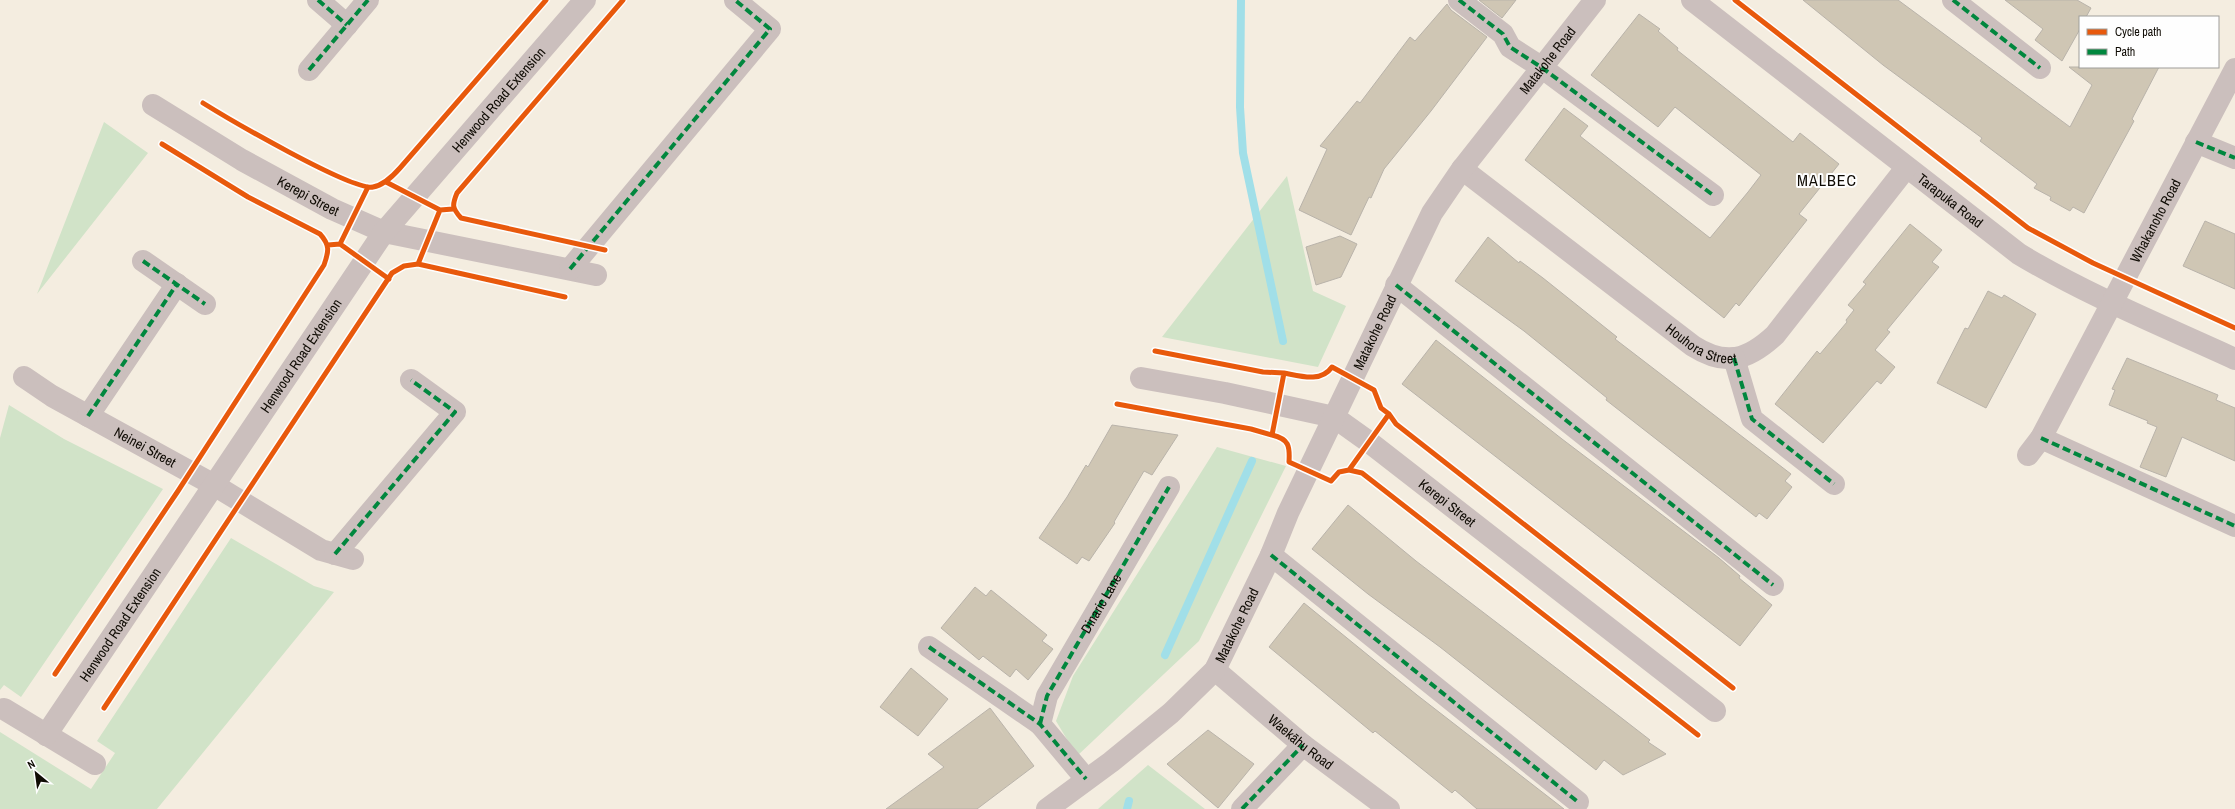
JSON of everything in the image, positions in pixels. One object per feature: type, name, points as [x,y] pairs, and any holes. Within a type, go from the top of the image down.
[{"type":"street","points":[[318,0],[347,25]]},
{"type":"street","points":[[309,70],[368,0]]},
{"type":"street","name":"Henwood Road Extension","points":[[46,734],[384,232],[585,0]]},
{"type":"street","points":[[570,269],[770,29],[735,0]]},
{"type":"street","points":[[1459,0],[1502,34],[1510,47],[1542,68],[1713,195]]},
{"type":"street","name":"Matakohe Road","points":[[1047,809],[1111,762],[1170,713],[1215,670],[1271,555],[1288,513],[1354,378],[1396,285],[1432,212],[1462,169],[1595,0]]},
{"type":"street","name":"Tarapuka Road","points":[[1692,0],[1906,168],[2019,254],[2112,302],[2235,359]]},
{"type":"street","points":[[1953,0],[2040,68]]},
{"type":"street","name":"Whakanoho Road","points":[[2028,455],[2041,438],[2235,69]]},
{"type":"street","name":"Kerepi Street","points":[[153,105],[256,167],[332,209],[384,232],[596,274]]},
{"type":"street","points":[[2196,142],[2235,158]]},
{"type":"street","name":"Houhora Street","points":[[1462,169],[1693,346],[1708,356],[1734,358],[1754,351],[1775,335],[1906,168]]},
{"type":"street","points":[[142,261],[205,304]]},
{"type":"street","points":[[88,416],[176,284]]},
{"type":"street","points":[[1396,285],[1773,585]]},
{"type":"street","points":[[1734,358],[1752,419],[1834,484]]},
{"type":"street","name":"Neinei Street","points":[[24,377],[52,396],[214,485],[320,550],[344,556],[455,412],[411,380]]},
{"type":"street","name":"Kerepi Street","points":[[1141,378],[1334,417],[1369,442],[1715,711]]},
{"type":"street","points":[[2041,438],[2235,526]]},
{"type":"street","name":"Dinaric Lane","points":[[1040,724],[1047,696],[1169,487]]},
{"type":"street","points":[[1271,555],[1578,802]]},
{"type":"street","points":[[929,647],[1040,724],[1086,779]]},
{"type":"street","name":"Waekāhu Road","points":[[1215,670],[1304,745],[1389,809]]},
{"type":"street","points":[[4,709],[95,764]]},
{"type":"street","points":[[1242,809],[1304,745]]},
{"type":"green space","points":[[104,122],[148,153],[37,294]]},
{"type":"green space","points":[[1287,176],[1313,291],[1346,306],[1318,367],[1162,337]]},
{"type":"green space","points":[[9,405],[64,439],[163,489],[21,697],[4,685],[0,690],[0,438]]},
{"type":"green space","points":[[1217,447],[1286,466],[1199,641],[1077,756],[1056,721],[1073,676]]},
{"type":"green space","points":[[231,538],[314,586],[334,592],[157,809],[0,809],[0,732],[91,789],[115,753],[97,741]]},
{"type":"green space","points":[[1148,765],[1205,809],[1098,809]]},
{"type":"building","points":[[1479,0],[1516,0],[1502,18]]},
{"type":"building","points":[[1803,0],[1898,0],[2070,127],[2092,85],[2069,67],[2158,68],[2132,119],[2134,121],[2084,213],[2073,207],[2070,211],[2050,200],[2051,197],[2034,188],[2037,184],[1980,141],[1982,138],[1883,65]]},
{"type":"building","points":[[2005,0],[2077,0],[2091,8],[2087,16],[2079,16],[2079,31],[2062,61],[2035,40],[2043,29]]},
{"type":"building","points":[[1447,4],[1451,10],[1487,37],[1431,111],[1384,169],[1371,198],[1369,197],[1351,235],[1299,210],[1327,149],[1320,146],[1357,101],[1360,103],[1410,37],[1415,41]]},
{"type":"building","points":[[1639,14],[1660,29],[1658,31],[1678,48],[1677,50],[1793,142],[1800,133],[1839,164],[1799,214],[1807,220],[1739,306],[1736,303],[1724,318],[1525,160],[1564,108],[1588,126],[1580,136],[1710,238],[1748,192],[1761,175],[1675,107],[1658,127],[1591,75]]},
{"type":"building","points":[[2205,221],[2235,234],[2235,289],[2183,266]]},
{"type":"building","points":[[1910,224],[1942,250],[1932,262],[1939,267],[1887,330],[1890,332],[1875,350],[1895,367],[1881,384],[1877,381],[1823,443],[1775,404],[1817,351],[1820,354],[1847,322],[1846,320],[1854,310],[1848,305],[1866,284],[1863,282]]},
{"type":"building","points":[[1340,236],[1357,244],[1341,277],[1316,285],[1306,247]]},
{"type":"building","points":[[1488,237],[1519,263],[1520,261],[1543,278],[1617,337],[1615,339],[1791,474],[1785,481],[1792,487],[1767,519],[1759,513],[1756,517],[1606,400],[1607,398],[1524,331],[1455,281]]},
{"type":"building","points":[[1988,291],[2002,298],[2004,295],[2036,314],[1986,408],[1937,383],[1965,328],[1968,329]]},
{"type":"building","points":[[1436,340],[1562,439],[1719,558],[1740,576],[1739,578],[1772,605],[1740,646],[1402,384]]},
{"type":"building","points":[[2127,358],[2218,395],[2216,400],[2235,408],[2235,461],[2182,437],[2166,477],[2140,467],[2157,427],[2147,423],[2148,421],[2109,405],[2115,390],[2112,389]]},
{"type":"building","points":[[1112,425],[1178,435],[1152,475],[1144,471],[1114,522],[1115,523],[1089,561],[1082,557],[1077,564],[1039,538],[1067,497],[1086,465],[1088,467]]},
{"type":"building","points":[[1348,505],[1416,561],[1650,740],[1648,742],[1666,754],[1623,775],[1604,760],[1596,770],[1440,647],[1368,594],[1312,549]]},
{"type":"building","points":[[975,587],[986,596],[991,590],[1047,635],[1042,641],[1053,649],[1028,680],[1016,669],[1010,677],[983,656],[979,660],[941,628]]},
{"type":"building","points":[[1304,603],[1417,695],[1564,809],[1477,809],[1455,790],[1452,793],[1375,731],[1373,733],[1269,647]]},
{"type":"building","points":[[911,668],[948,699],[918,736],[880,707]]},
{"type":"building","points":[[990,708],[1034,766],[977,809],[886,809],[944,767],[928,754]]},
{"type":"building","points":[[1208,730],[1254,764],[1218,808],[1167,764]]},
{"type":"waterway","points":[[1241,0],[1240,107],[1243,153],[1283,341]]},
{"type":"waterway","points":[[1165,655],[1252,461]]},
{"type":"waterway","points":[[1127,809],[1129,801]]},
{"type":"marked path","points":[[318,0],[347,25]]},
{"type":"marked path","points":[[309,70],[368,0]]},
{"type":"marked path","points":[[570,269],[770,29],[735,0]]},
{"type":"marked path","points":[[1459,0],[1503,34],[1510,47],[1541,67],[1713,195]]},
{"type":"marked path","points":[[1953,0],[2040,68]]},
{"type":"marked path","points":[[2196,142],[2235,158]]},
{"type":"marked path","points":[[143,261],[205,304]]},
{"type":"marked path","points":[[88,416],[177,284]]},
{"type":"marked path","points":[[1396,285],[1773,585]]},
{"type":"marked path","points":[[1734,358],[1752,419],[1834,484]]},
{"type":"marked path","points":[[335,554],[455,412],[411,380]]},
{"type":"marked path","points":[[2041,438],[2235,526]]},
{"type":"marked path","points":[[1040,724],[1047,696],[1169,487]]},
{"type":"marked path","points":[[1271,555],[1578,802]]},
{"type":"marked path","points":[[929,647],[1040,724],[1086,779]]},
{"type":"marked path","points":[[1242,809],[1303,745]]},
{"type":"cycle path","points":[[203,103],[289,152],[341,178],[361,185],[373,187],[377,186],[388,180],[397,171],[546,0]]},
{"type":"cycle path","points":[[605,250],[461,218],[454,209],[454,201],[457,193],[623,0]]},
{"type":"cycle path","points":[[1735,0],[2028,228],[2093,263],[2235,328]]},
{"type":"cycle path","points":[[55,674],[178,491],[324,265],[327,256],[328,248],[326,242],[320,234],[248,197],[162,144]]},
{"type":"cycle path","points":[[386,182],[440,210],[453,209]]},
{"type":"cycle path","points":[[340,244],[368,187]]},
{"type":"cycle path","points":[[418,264],[440,210]]},
{"type":"cycle path","points":[[328,245],[340,244],[389,279]]},
{"type":"cycle path","points":[[104,708],[392,273],[404,266],[418,264],[565,297]]},
{"type":"cycle path","points":[[1155,351],[1263,372],[1284,373]]},
{"type":"cycle path","points":[[1332,367],[1374,390],[1381,408],[1389,414],[1349,470],[1339,472],[1331,481],[1289,462],[1289,447],[1285,441],[1272,435],[1284,373],[1303,377],[1316,377],[1327,372],[1332,367]]},
{"type":"cycle path","points":[[1117,404],[1251,429],[1272,435]]},
{"type":"cycle path","points":[[1389,414],[1396,424],[1733,688]]},
{"type":"cycle path","points":[[1349,470],[1362,473],[1698,735]]},
{"type":"district","name":"MALBEC","points":[[1827,180]]}]
